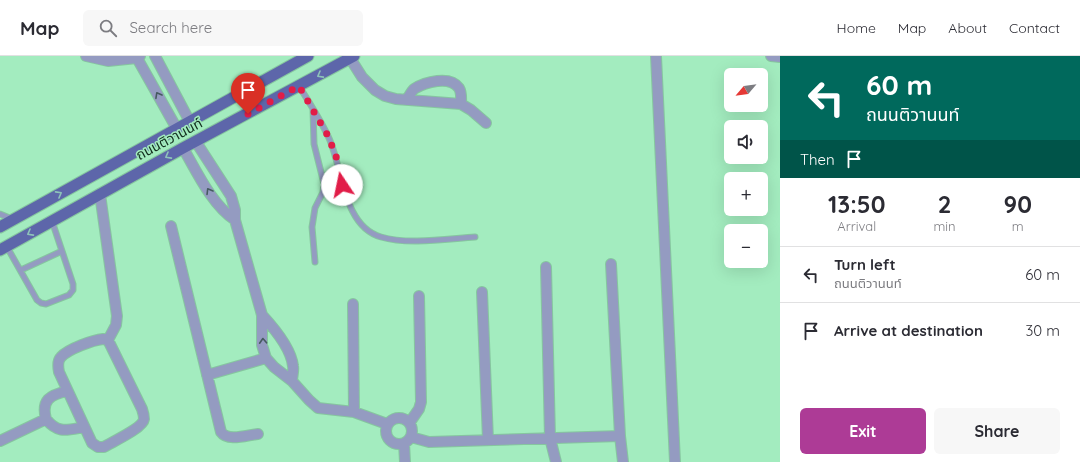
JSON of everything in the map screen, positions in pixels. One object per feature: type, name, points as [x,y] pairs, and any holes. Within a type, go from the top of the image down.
[{"type":"main road","name":"ถนนติวานนท์","points":[[0,227],[308,56]]},
{"type":"main road","name":"ถนนติวานนท์","points":[[4,248],[183,148],[352,57]]},
{"type":"street","points":[[86,56],[108,61],[139,57],[177,129]]},
{"type":"street","points":[[156,56],[190,122]]},
{"type":"street","points":[[656,56],[675,462]]},
{"type":"street","points":[[771,56],[780,57]]},
{"type":"street","points":[[352,57],[362,77],[375,90],[385,96],[407,100],[461,104],[486,123]]},
{"type":"street","points":[[407,100],[413,90],[420,86],[441,80],[452,83],[459,88],[462,95],[461,104]]},
{"type":"street","points":[[196,142],[231,196],[235,210],[235,220],[262,315],[262,345],[266,358],[274,367],[292,381],[318,408],[354,412],[387,424]]},
{"type":"street","points":[[183,148],[217,204],[227,215],[235,220]]},
{"type":"street","points":[[100,194],[117,316],[116,325],[108,340]]},
{"type":"street","points":[[171,226],[221,432],[229,438],[258,434]]},
{"type":"street","points":[[611,264],[620,436],[623,462]]},
{"type":"street","points":[[546,267],[550,438],[556,462]]},
{"type":"street","points":[[482,292],[488,440]]},
{"type":"street","points":[[410,422],[419,409],[421,402],[419,296]]},
{"type":"street","points":[[353,304],[354,412]]},
{"type":"street","points":[[262,315],[272,325],[286,348],[293,366],[292,381]]},
{"type":"street","points":[[96,340],[108,340],[142,409],[144,418],[142,423],[136,428],[104,447],[98,447],[92,443],[84,427],[67,391],[58,366],[60,357],[69,351],[96,340]]},
{"type":"street","points":[[207,375],[266,358]]},
{"type":"street","points":[[67,391],[50,396],[44,410],[46,419],[52,426],[59,430],[84,427]]},
{"type":"street","points":[[405,462],[408,440],[412,428],[410,422],[404,418],[398,417],[392,419],[387,424],[386,430],[387,437],[391,442],[398,444],[408,440],[429,442],[620,436]]},
{"type":"street","points":[[0,441],[46,419]]},
{"type":"lane","points":[[299,86],[328,136],[336,156],[342,185],[355,216],[363,227],[379,237],[400,242],[475,237]]},
{"type":"lane","points":[[313,109],[314,144],[324,184],[323,192],[316,208],[312,227],[315,262]]},
{"type":"lane","points":[[323,192],[342,185]]},
{"type":"lane","points":[[0,214],[13,220]]},
{"type":"lane","points":[[4,248],[20,270],[37,300],[41,303],[46,304],[69,295],[73,290],[73,284],[52,221]]},
{"type":"lane","points":[[20,270],[62,251]]},
{"type":"route","points":[[248,114],[299,86],[328,136],[336,156],[342,185]]}]
